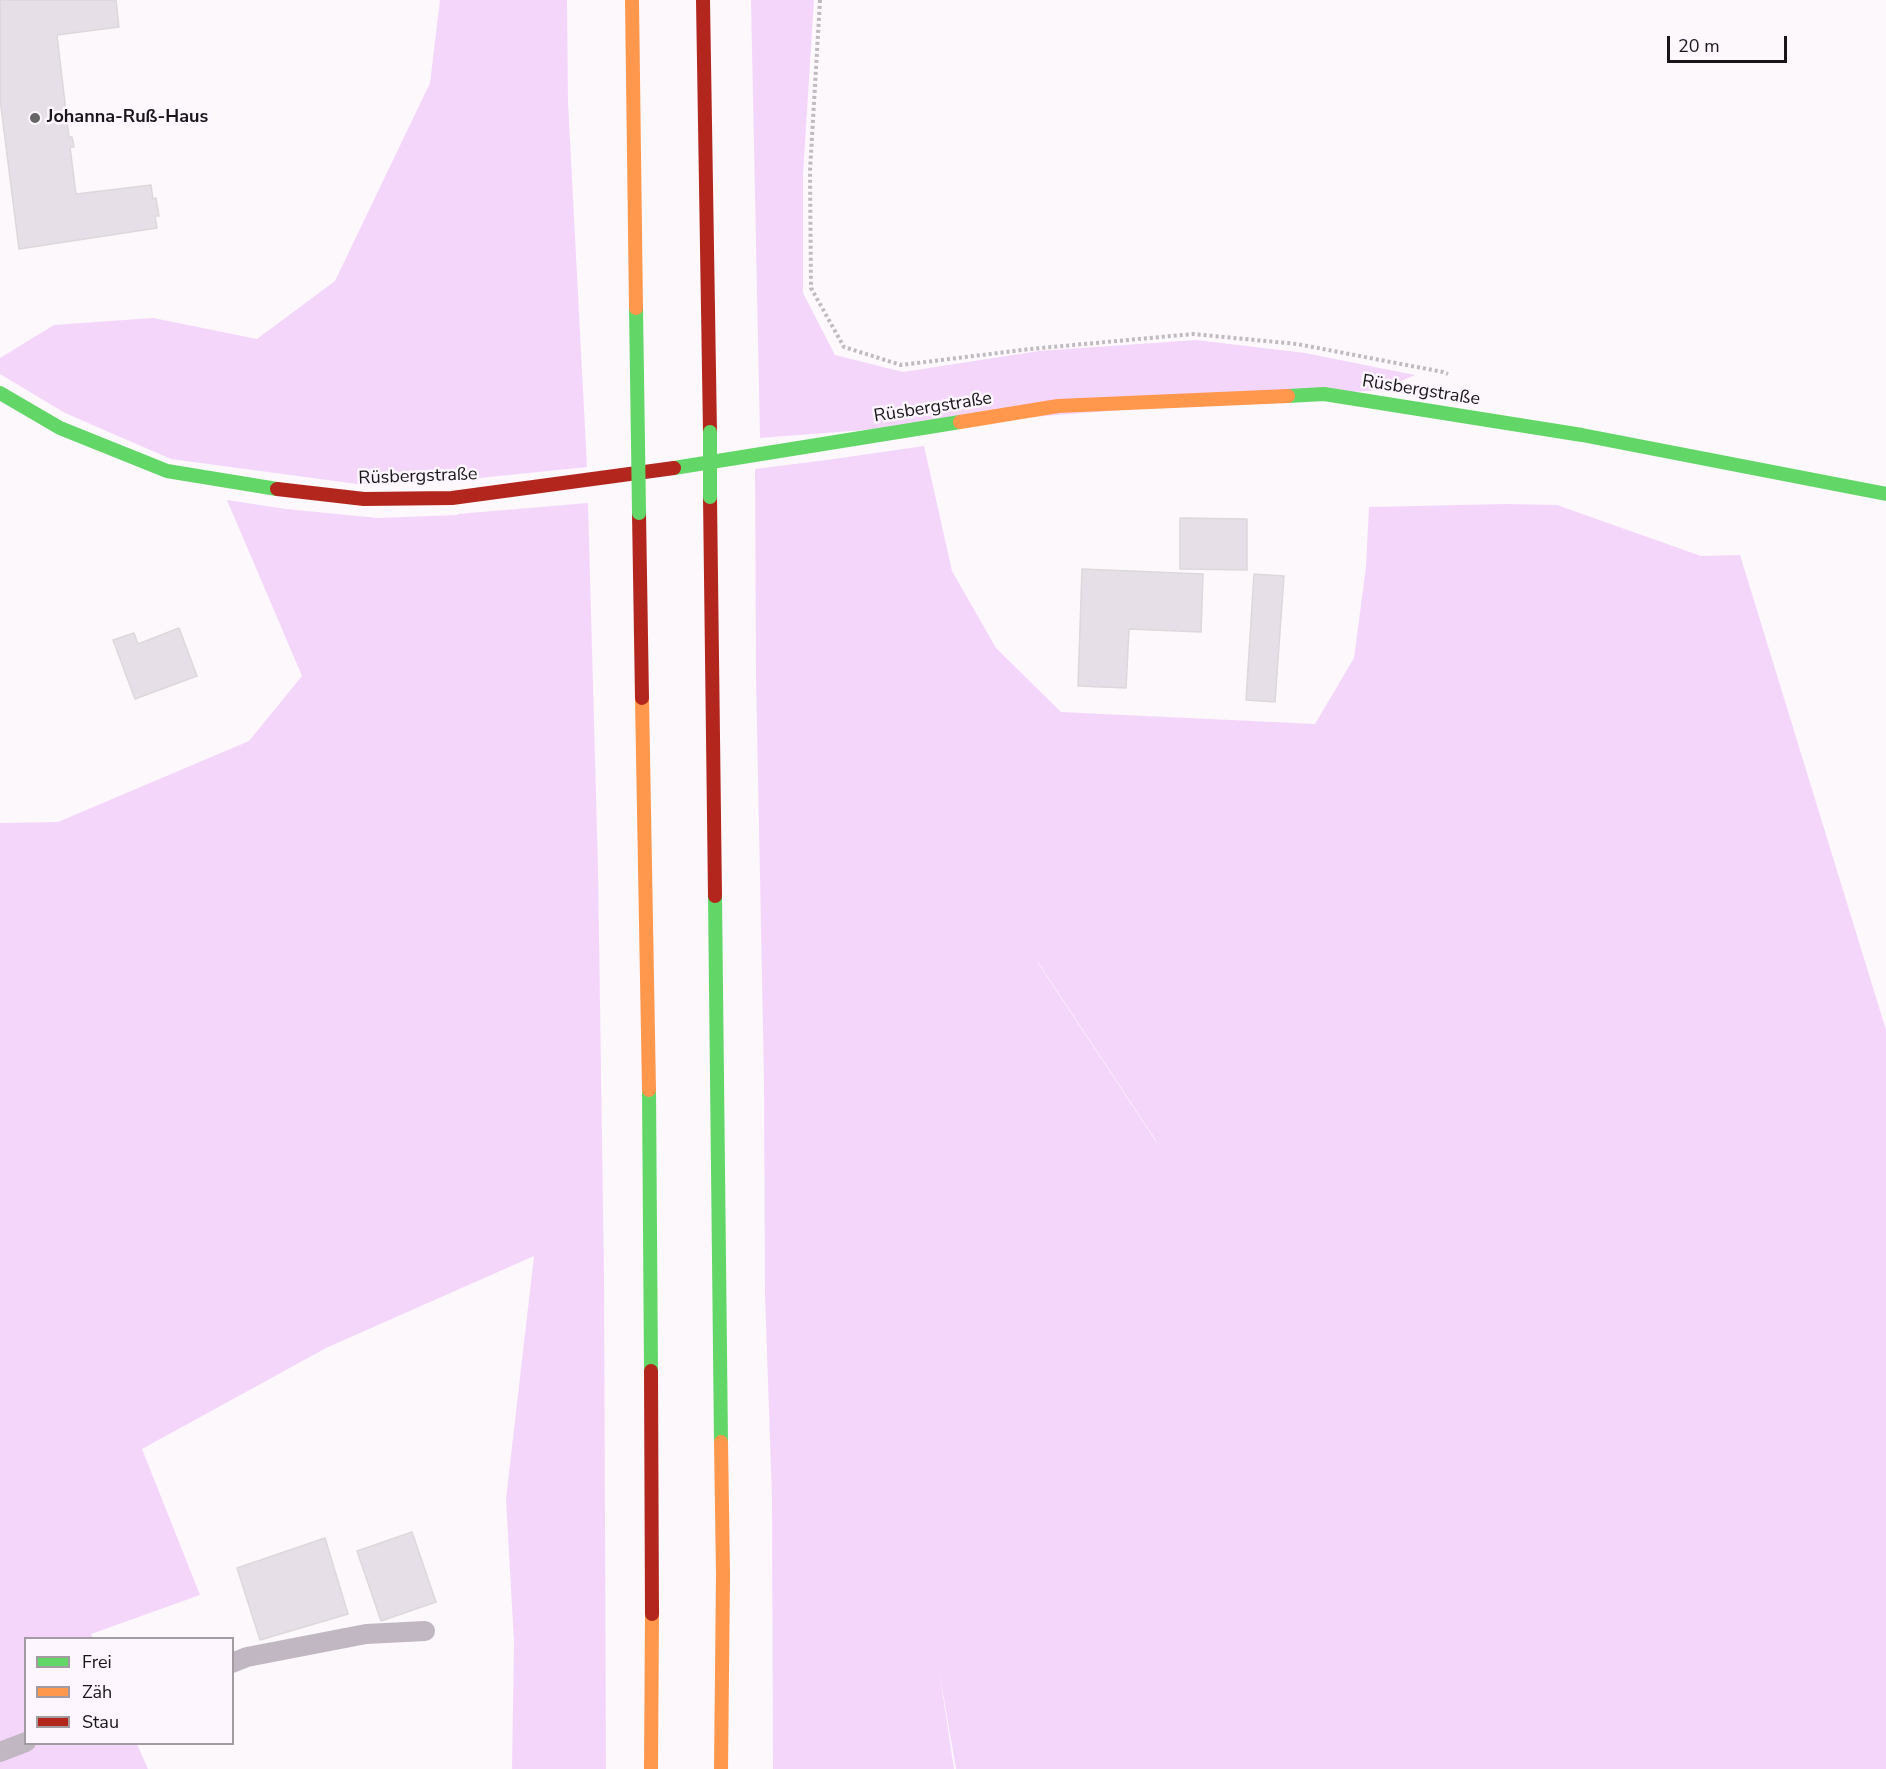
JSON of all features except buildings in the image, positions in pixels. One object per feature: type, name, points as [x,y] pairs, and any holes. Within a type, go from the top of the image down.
[{"type":"main road","points":[[632,0],[649,1129],[651,1769]]},
{"type":"main road","points":[[703,0],[723,1575],[721,1769]]},
{"type":"main road","name":"Rüsbergstraße","points":[[0,393],[60,428],[167,471],[282,490],[364,499],[463,496],[672,468],[1058,406],[1324,394],[1582,435],[1886,494]]},
{"type":"lane","points":[[234,1662],[366,1634],[425,1631]]},
{"type":"lane","points":[[0,1752],[24,1743]]},
{"type":"path","points":[[820,0],[810,171],[811,288],[844,347],[901,365],[1030,348],[1193,334],[1297,344],[1443,372],[1454,377]]},
{"type":"shaded area","points":[[440,0],[567,0],[568,102],[587,467],[440,482],[357,484],[171,459],[65,413],[0,374],[0,358],[54,325],[153,318],[257,339],[335,281],[430,83]]},
{"type":"shaded area","points":[[751,0],[814,0],[803,175],[803,293],[835,355],[903,372],[1039,351],[1196,340],[1305,353],[1415,375],[1380,390],[760,438]]},
{"type":"shaded area","points":[[924,446],[952,571],[996,648],[1061,712],[1315,724],[1354,658],[1366,567],[1369,507],[1557,505],[1701,556],[1740,555],[1886,1030],[1886,1769],[956,1769],[939,1670],[954,1769],[773,1769],[772,1499],[765,1294],[755,469]],"holes":[[[1038,962],[1157,1142],[1157,1143]]]},
{"type":"shaded area","points":[[227,500],[286,509],[378,518],[457,515],[588,503],[598,868],[604,1276],[606,1769],[512,1769],[514,1642],[506,1499],[534,1256],[326,1348],[142,1449],[200,1595],[91,1634],[92,1637],[24,1637],[24,1745],[137,1745],[148,1769],[0,1769],[0,823],[58,822],[249,741],[302,676]]},
{"type":"traffic: fast","points":[[636,308],[638,443]]},
{"type":"traffic: fast","points":[[0,393],[60,428],[167,471],[277,489]]},
{"type":"traffic: fast","points":[[1288,396],[1324,394],[1582,435],[1886,494]]},
{"type":"traffic: fast","points":[[674,468],[960,422]]},
{"type":"traffic: fast","points":[[710,432],[710,497]]},
{"type":"traffic: fast","points":[[638,443],[639,513]]},
{"type":"traffic: fast","points":[[715,896],[721,1442]]},
{"type":"traffic: fast","points":[[649,1090],[651,1371]]},
{"type":"traffic: slow","points":[[632,0],[636,308]]},
{"type":"traffic: slow","points":[[960,422],[1058,406],[1288,396]]},
{"type":"traffic: slow","points":[[642,698],[649,1090]]},
{"type":"traffic: slow","points":[[721,1442],[723,1575],[721,1769]]},
{"type":"traffic: slow","points":[[651,1769],[652,1614]]},
{"type":"traffic: jam","points":[[703,0],[710,432]]},
{"type":"traffic: jam","points":[[277,489],[364,499],[452,498],[674,468]]},
{"type":"traffic: jam","points":[[710,497],[715,896]]},
{"type":"traffic: jam","points":[[639,513],[642,698]]},
{"type":"traffic: jam","points":[[651,1371],[652,1614]]},
{"type":"place","name":"Johanna-Ruß-Haus","points":[[35,118]]}]
